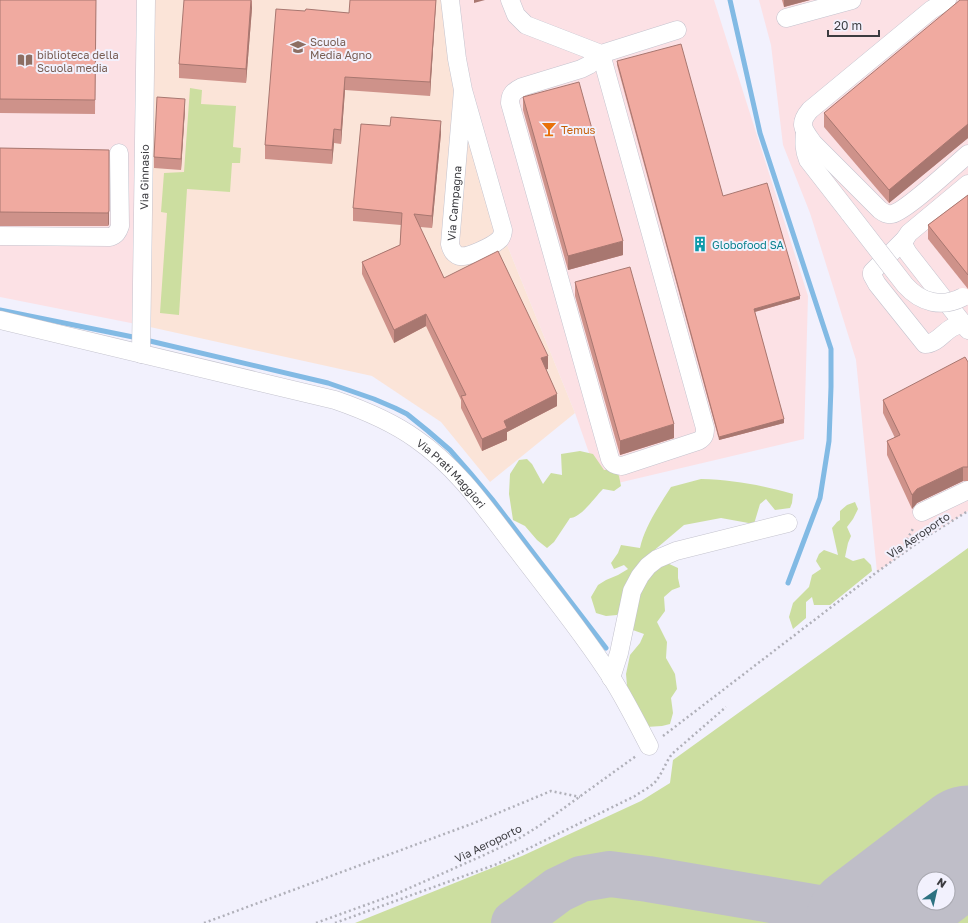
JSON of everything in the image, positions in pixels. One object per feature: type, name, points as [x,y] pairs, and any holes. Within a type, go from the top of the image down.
[{"type":"street","name":"Via Ginnasio","points":[[141,354],[146,0]]},
{"type":"street","name":"Via Campagna","points":[[450,0],[457,59],[463,90],[503,230],[503,235],[496,242],[465,256],[454,253],[450,244],[463,90]]},
{"type":"street","points":[[510,0],[516,15],[526,25],[601,54]]},
{"type":"street","points":[[786,18],[852,0]]},
{"type":"street","points":[[947,0],[932,10],[810,110],[802,121],[802,126],[805,133],[813,142],[885,214],[890,214],[904,208],[968,154]]},
{"type":"street","points":[[601,54],[705,428],[704,435],[698,441],[622,466],[612,463],[610,459],[510,103],[510,97],[514,91],[522,87],[581,69],[589,65],[601,54],[677,30]]},
{"type":"street","points":[[805,133],[804,144],[805,153],[808,160],[905,285],[914,294],[931,302],[952,302],[966,296]]},
{"type":"street","points":[[0,236],[110,237],[115,235],[120,226],[111,153],[144,154]]},
{"type":"street","points":[[966,327],[956,325],[933,341],[925,344],[877,284],[872,272],[905,239],[909,233],[968,184]]},
{"type":"street","points":[[905,239],[903,244],[908,254],[966,327]]},
{"type":"street","name":"Via Prati Maggiori","points":[[0,320],[334,400],[393,423],[417,439],[436,455],[457,475],[483,505],[586,640],[612,678],[649,746]]},
{"type":"street","points":[[922,512],[968,490]]},
{"type":"street","points":[[612,678],[619,653],[632,591],[640,576],[648,566],[658,559],[676,551],[788,523]]},
{"type":"path","name":"Via Aeroporto","points":[[316,923],[396,894],[518,839],[580,797],[649,746],[877,572],[923,539],[968,511]]},
{"type":"path","points":[[896,559],[922,512]]},
{"type":"path","points":[[335,923],[497,864],[635,796],[657,780],[668,758],[673,753],[726,708]]},
{"type":"path","points":[[204,923],[467,825],[551,791],[580,797]]},
{"type":"shaded area","points":[[0,0],[146,0],[141,325],[0,297]]},
{"type":"shaded area","points":[[146,0],[450,0],[503,235],[575,413],[490,482],[441,422],[372,376],[141,325]]},
{"type":"shaded area","points":[[450,0],[714,0],[808,296],[804,439],[601,487],[575,413],[503,235]]},
{"type":"shaded area","points":[[759,0],[968,0],[968,511],[923,539],[877,572],[856,360],[810,213],[783,145],[771,45]]},
{"type":"green space","points":[[190,88],[202,90],[201,104],[236,106],[233,147],[241,148],[240,163],[232,163],[230,192],[187,189],[179,315],[160,313],[167,213],[161,212],[164,173],[184,172]]},
{"type":"green space","points":[[580,451],[593,454],[604,470],[615,469],[619,476],[621,486],[614,491],[603,489],[579,515],[570,518],[554,542],[547,548],[537,540],[525,526],[513,520],[509,494],[510,474],[519,460],[527,459],[532,464],[543,484],[551,473],[562,475],[561,454]]},
{"type":"green space","points":[[701,479],[736,482],[793,494],[792,503],[790,508],[775,510],[766,499],[760,504],[754,524],[721,518],[684,525],[651,553],[625,604],[617,615],[606,616],[596,613],[591,597],[598,585],[628,569],[624,565],[614,569],[611,563],[618,553],[621,545],[640,548],[649,524],[671,487]]},
{"type":"green space","points":[[855,502],[858,509],[847,527],[851,536],[845,557],[853,561],[864,558],[871,565],[872,571],[830,605],[814,605],[812,597],[806,602],[806,618],[793,629],[789,617],[793,603],[809,587],[812,575],[821,569],[816,561],[819,554],[824,550],[838,555],[832,528],[840,520],[840,511],[847,505]]},
{"type":"green space","points":[[968,548],[968,790],[792,923],[355,923],[522,856],[641,801],[670,783],[673,760]]},
{"type":"green space","points":[[665,562],[678,568],[680,587],[672,590],[664,597],[665,611],[657,622],[667,642],[666,658],[675,674],[677,689],[671,698],[673,713],[670,724],[646,727],[628,697],[626,674],[630,655],[640,643],[644,634],[630,629],[632,612],[646,575]]},
{"type":"green space","points":[[968,888],[968,923],[922,923],[938,911],[956,911],[956,897]]},
{"type":"building","points":[[0,0],[96,0],[95,100],[0,99]]},
{"type":"building","points":[[184,0],[251,0],[246,69],[179,64]]},
{"type":"building","points":[[350,0],[436,0],[430,82],[345,77],[341,130],[334,129],[332,150],[265,145],[276,9],[305,11],[306,9],[349,13]]},
{"type":"building","points":[[960,0],[968,0],[968,124],[889,190],[824,113]]},
{"type":"building","name":"Globofood SA","points":[[681,44],[723,196],[767,183],[800,296],[754,309],[784,419],[719,437],[617,61]]},
{"type":"building","points":[[579,82],[623,241],[568,256],[523,97]]},
{"type":"building","points":[[157,97],[185,99],[181,159],[154,157]]},
{"type":"building","points":[[391,117],[441,121],[432,216],[414,214],[444,278],[498,251],[548,356],[541,358],[557,394],[504,421],[507,428],[482,439],[461,396],[466,395],[426,314],[394,330],[362,262],[400,245],[402,213],[353,208],[361,124],[390,126]]},
{"type":"building","points":[[0,148],[109,150],[108,213],[0,212]]},
{"type":"building","points":[[968,195],[968,275],[928,225]]},
{"type":"building","points":[[630,267],[674,424],[620,441],[575,282]]},
{"type":"building","points":[[965,357],[968,362],[968,467],[963,467],[917,489],[912,495],[887,441],[900,435],[883,400]]},
{"type":"waterway","points":[[730,0],[760,133],[831,349],[829,441],[820,498],[788,583]]},
{"type":"waterway","points":[[0,310],[133,337],[328,383],[374,399],[407,414],[450,450],[471,474],[492,499],[606,648]]},
{"type":"taxiway","points":[[514,923],[558,890],[581,879],[610,874],[648,879],[871,917]]},
{"type":"runway","points":[[863,923],[968,843]]},
{"type":"place","name":"Scuola Media Agno","points":[[298,47]]},
{"type":"place","name":"biblioteca della Scuola media","points":[[25,60]]},
{"type":"place","name":"Temus","points":[[549,129]]},
{"type":"place","name":"Globofood SA","points":[[700,244]]}]
